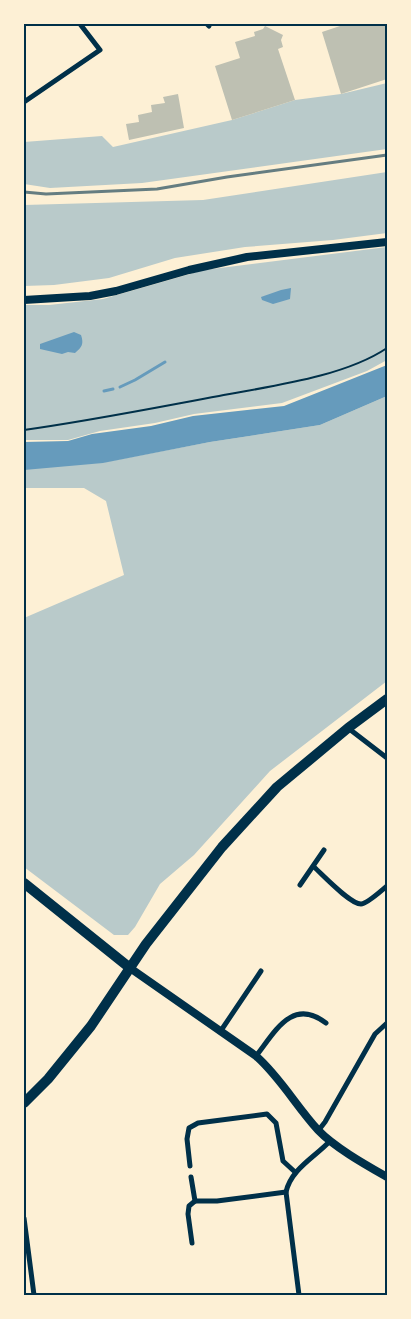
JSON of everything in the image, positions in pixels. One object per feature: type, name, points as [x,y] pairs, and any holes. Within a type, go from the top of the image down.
[{"type":"main road","points":[[24,1103],[48,1079],[90,1026],[150,939],[228,840],[277,787],[348,728],[387,699]]},
{"type":"main road","points":[[24,883],[130,968]]},
{"type":"street","points":[[24,102],[100,50],[80,24]]},
{"type":"street","points":[[24,300],[90,296],[116,291],[196,268],[247,257],[387,242]]},
{"type":"street","points":[[348,728],[387,758]]},
{"type":"street","points":[[300,885],[324,850]]},
{"type":"street","points":[[314,867],[350,900],[358,904],[365,903],[387,886]]},
{"type":"street","points":[[130,968],[256,1056],[273,1073],[318,1131],[330,1141],[387,1177]]},
{"type":"street","points":[[220,1032],[261,971]]},
{"type":"street","points":[[256,1056],[280,1025],[293,1015],[316,1015],[326,1022]]},
{"type":"street","points":[[318,1131],[375,1034],[387,1023]]},
{"type":"street","points":[[190,1166],[187,1139],[189,1128],[198,1123],[267,1114],[276,1123],[283,1160],[295,1172]]},
{"type":"street","points":[[299,1295],[286,1192],[290,1179],[295,1172],[330,1141]]},
{"type":"street","points":[[191,1177],[195,1201]]},
{"type":"street","points":[[192,1243],[188,1209],[190,1203],[286,1192]]},
{"type":"street","points":[[24,1218],[34,1295]]},
{"type":"path","points":[[24,430],[74,423],[271,386],[337,371],[373,358],[387,348]]},
{"type":"shaded area","points":[[387,83],[387,149],[142,183],[50,188],[24,184],[24,142],[102,136],[113,147],[232,120],[295,100],[341,94]]},
{"type":"shaded area","points":[[387,172],[387,233],[333,240],[245,247],[175,258],[109,278],[54,285],[24,286],[24,205],[203,200]]},
{"type":"shaded area","points":[[387,247],[387,360],[367,371],[282,403],[194,414],[155,423],[100,431],[68,440],[24,440],[24,305],[49,305],[103,299],[204,270]]},
{"type":"shaded area","points":[[387,396],[387,681],[270,771],[194,855],[160,884],[135,927],[128,935],[114,935],[24,867],[24,618],[124,575],[106,501],[84,488],[24,488],[24,464],[100,463],[210,442],[320,425]]},
{"type":"water","points":[[291,288],[290,299],[273,304],[262,300],[261,297]]},
{"type":"water","points":[[74,332],[81,335],[82,341],[81,347],[75,353],[68,352],[62,354],[40,349],[40,344]]},
{"type":"water","points":[[387,365],[387,396],[320,425],[210,442],[103,463],[24,470],[24,442],[68,441],[92,434],[151,426],[193,416],[284,406]]},
{"type":"building","points":[[343,24],[387,24],[387,79],[341,94],[322,32]]},
{"type":"building","points":[[265,26],[283,35],[281,40],[283,47],[278,49],[295,100],[232,120],[215,66],[240,58],[235,42],[255,36],[254,32],[263,29]]},
{"type":"building","points":[[178,94],[184,128],[129,140],[126,124],[139,122],[138,115],[152,112],[151,105],[165,103],[163,97]]},
{"type":"waterway","points":[[120,387],[165,362]]},
{"type":"waterway","points":[[104,391],[113,389]]},
{"type":"railway","points":[[24,192],[46,194],[157,189],[227,177],[387,155]]}]
